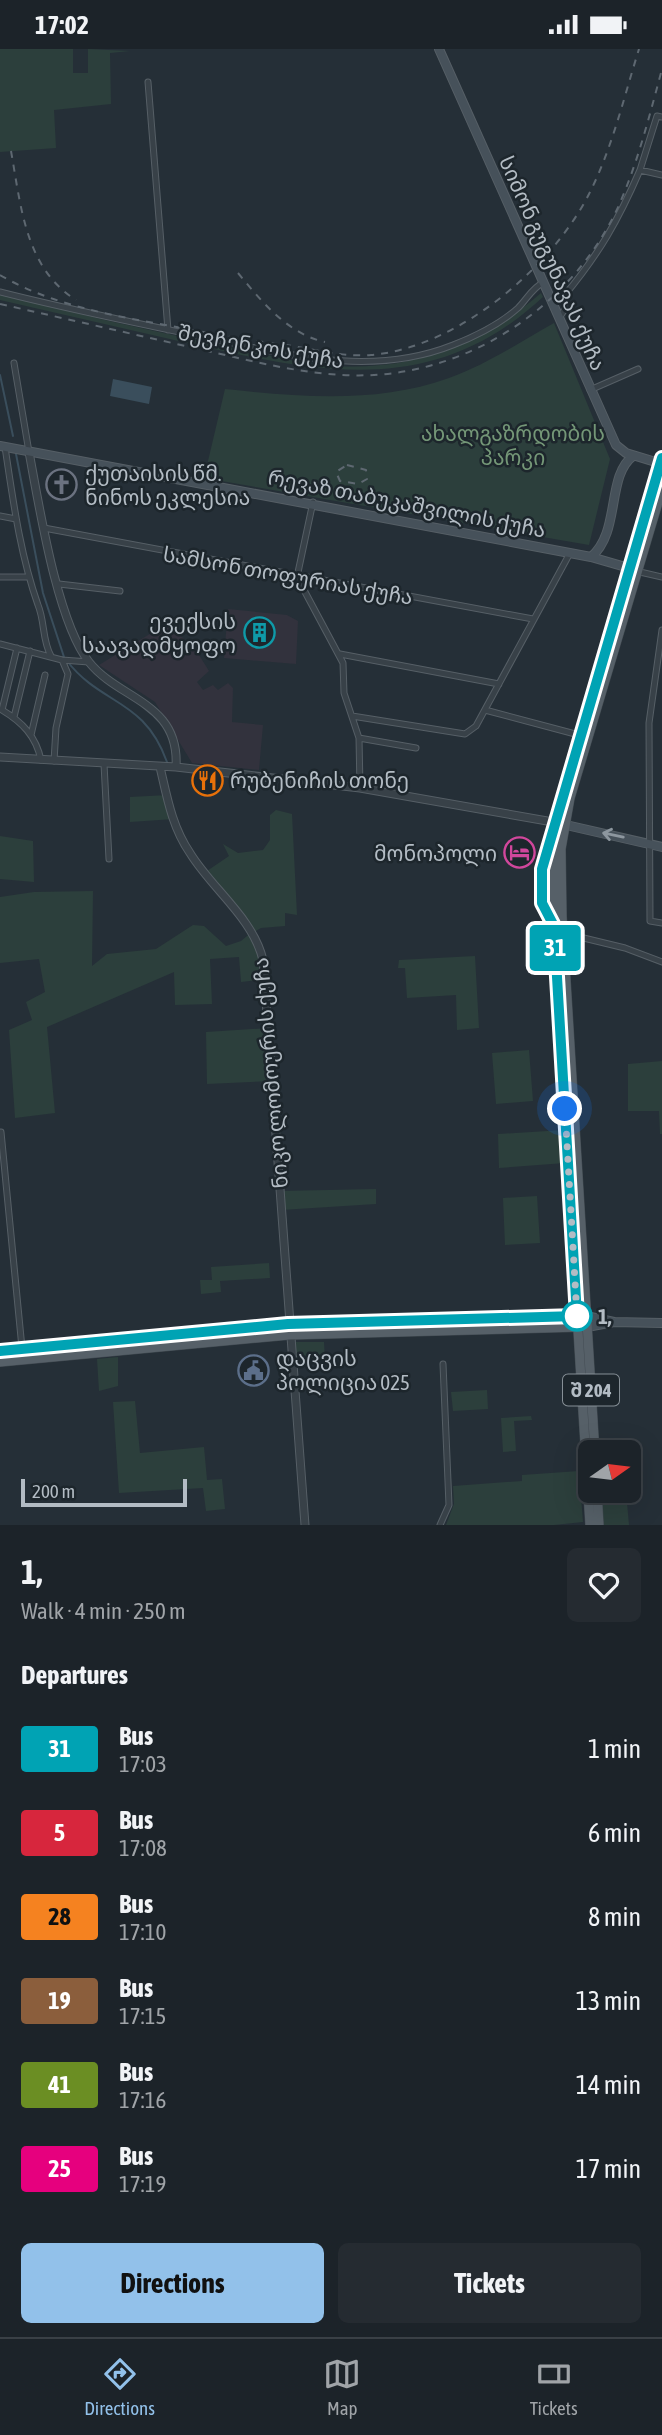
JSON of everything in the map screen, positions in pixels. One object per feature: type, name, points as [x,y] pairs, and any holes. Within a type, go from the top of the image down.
[{"type":"main road","name":"სიმონ გუგუნავას ქუჩა","points":[[439,49],[508,197],[616,445],[622,472]]},
{"type":"main road","points":[[616,445],[633,456],[662,462]]},
{"type":"main road","name":"რევაზ თაბუკაშვილის ქუჩა","points":[[3,446],[313,502],[591,557],[640,572]]},
{"type":"main road","points":[[615,563],[608,554],[606,541],[622,472],[633,456]]},
{"type":"main road","points":[[645,459],[653,468],[659,485]]},
{"type":"main road","name":"შ 204","points":[[590,1525],[563,933],[564,825],[640,572],[662,462]]},
{"type":"main road","name":"შ 204","points":[[582,1316],[554,934],[553,822],[628,568],[659,485]]},
{"type":"main road","points":[[591,557],[606,541]]},
{"type":"main road","points":[[553,822],[662,847]]},
{"type":"main road","points":[[0,1351],[288,1324],[582,1316],[614,1322],[662,1323]]},
{"type":"main road","points":[[0,1362],[289,1335],[582,1327],[614,1322]]},
{"type":"main road","name":"შ 204","points":[[582,1327],[594,1440]]},
{"type":"main road","points":[[598,1503],[599,1525]]},
{"type":"street","points":[[148,82],[168,330]]},
{"type":"street","points":[[559,318],[565,309],[564,296],[599,254],[623,211],[640,170],[657,116],[662,117]]},
{"type":"street","points":[[640,170],[662,175]]},
{"type":"street","name":"შევჩენკოს ქუჩა","points":[[0,292],[168,330],[338,363],[387,362],[430,353],[472,337],[517,309],[535,287],[544,282]]},
{"type":"street","points":[[14,363],[44,529],[73,633],[89,662],[107,680],[136,696],[158,717],[173,744],[176,768]]},
{"type":"street","points":[[590,390],[638,369]]},
{"type":"street","points":[[3,446],[28,577],[39,606],[43,635],[51,656]]},
{"type":"street","points":[[313,502],[297,577],[340,654],[344,693],[359,738],[360,788]]},
{"type":"street","points":[[0,516],[16,519]]},
{"type":"street","name":"სამსონ თოფურიას ქუჩა","points":[[44,529],[533,619]]},
{"type":"street","points":[[352,716],[466,734],[476,726],[570,553]]},
{"type":"street","points":[[640,572],[662,577]]},
{"type":"street","points":[[0,577],[28,577]]},
{"type":"street","points":[[58,585],[120,591]]},
{"type":"street","points":[[662,630],[649,723],[648,843],[650,921],[662,923]]},
{"type":"street","points":[[0,644],[62,660],[89,662]]},
{"type":"street","points":[[17,648],[1,709],[22,722],[41,760]]},
{"type":"street","points":[[13,717],[30,651]]},
{"type":"street","points":[[340,654],[499,684]]},
{"type":"street","points":[[54,761],[56,728],[68,674],[62,660]]},
{"type":"street","points":[[31,736],[45,675]]},
{"type":"street","points":[[485,710],[579,735]]},
{"type":"street","points":[[359,738],[416,748]]},
{"type":"street","points":[[0,757],[176,768],[360,788],[553,822]]},
{"type":"street","points":[[104,764],[109,859]]},
{"type":"street","name":"ნიკო ლომოურის ქუჩა","points":[[160,767],[171,814],[187,850],[249,929],[259,945],[263,960],[305,1525]]},
{"type":"street","points":[[563,933],[625,948],[662,962]]},
{"type":"street","points":[[1,1132],[22,1347]]},
{"type":"street","points":[[440,1525],[449,1506],[443,1364]]},
{"type":"shaded area","points":[[228,609],[287,615],[298,621],[296,664],[224,658]]},
{"type":"shaded area","points":[[166,624],[194,647],[209,671],[197,682],[203,690],[213,685],[218,690],[228,683],[233,688],[232,722],[263,725],[259,770],[192,763],[155,702],[99,665]]},
{"type":"green space","points":[[0,49],[73,49],[73,73],[88,73],[88,49],[130,51],[110,53],[111,104],[54,110],[56,148],[0,152]]},
{"type":"green space","points":[[541,293],[543,297],[502,329],[460,351],[417,364],[373,370],[329,369],[283,363],[0,300],[0,295],[292,360],[322,365],[366,366],[393,364],[446,350],[496,326]]},
{"type":"green space","name":"ახალგაზრდობის პარკი","points":[[554,323],[610,459],[589,545],[204,478],[225,389],[310,396],[394,392],[463,373]]},
{"type":"green space","points":[[168,795],[174,819],[130,822],[130,797]]},
{"type":"green space","points":[[276,810],[292,814],[297,915],[285,913],[285,926],[261,928],[254,932],[266,979],[241,982],[239,957],[210,959],[212,1004],[175,1005],[174,972],[47,1027],[55,1113],[15,1118],[9,1030],[32,1020],[26,1002],[45,992],[39,959],[0,963],[0,897],[34,892],[93,891],[92,966],[107,954],[156,949],[193,925],[204,926],[226,946],[241,941],[253,931],[207,871],[229,856],[223,844],[238,853],[263,850],[270,840],[270,815]]},
{"type":"green space","points":[[0,836],[33,841],[34,882],[0,879]]},
{"type":"green space","points":[[475,956],[479,1028],[457,1030],[456,995],[407,998],[405,968],[398,968],[399,960]]},
{"type":"green space","points":[[269,1028],[273,1081],[207,1084],[206,1032]]},
{"type":"green space","points":[[529,1050],[533,1101],[496,1104],[492,1053]]},
{"type":"green space","points":[[662,1061],[660,1134],[659,1111],[628,1111],[628,1064]]},
{"type":"green space","points":[[563,1130],[565,1163],[499,1168],[498,1134]]},
{"type":"green space","points":[[376,1189],[376,1204],[281,1210],[280,1191]]},
{"type":"green space","points":[[537,1196],[540,1243],[505,1245],[503,1198]]},
{"type":"green space","points":[[269,1263],[270,1278],[220,1281],[221,1292],[201,1294],[200,1280],[212,1280],[211,1267]]},
{"type":"green space","points":[[295,1342],[324,1342],[325,1360],[296,1361]]},
{"type":"green space","points":[[118,1357],[118,1386],[99,1391],[97,1359]]},
{"type":"green space","points":[[487,1390],[488,1409],[453,1411],[451,1392]]},
{"type":"green space","points":[[135,1401],[140,1453],[204,1447],[207,1480],[222,1479],[225,1509],[206,1511],[203,1488],[119,1493],[113,1402]]},
{"type":"green space","points":[[531,1416],[532,1420],[514,1421],[516,1451],[503,1452],[501,1418]]},
{"type":"green space","points":[[578,1471],[578,1503],[582,1503],[583,1522],[554,1525],[446,1525],[454,1504],[453,1486],[522,1481],[522,1475]]},
{"type":"green space","points":[[601,1503],[627,1503],[629,1525],[603,1525]]},
{"type":"water","points":[[113,379],[152,387],[149,404],[110,396]]},
{"type":"waterway","points":[[0,375],[13,436]]},
{"type":"waterway","points":[[16,454],[43,593],[64,657]]},
{"type":"waterway","points":[[67,661],[80,676],[122,704],[147,726],[158,741],[167,762]]},
{"type":"railway","points":[[0,275],[23,287],[72,305],[214,334],[351,355],[371,355],[403,349],[436,337],[467,321],[498,300],[551,250],[572,222],[597,177],[617,123],[639,49]]},
{"type":"railway","points":[[0,304],[252,361],[313,372],[374,375],[413,370],[451,359],[486,344],[520,323],[550,299],[577,271],[600,239],[619,205],[643,138],[662,69]]},
{"type":"railway","points":[[11,151],[23,214],[36,253],[59,287],[76,300]]},
{"type":"railway","points":[[238,273],[266,305],[288,324],[299,332],[325,342]]},
{"type":"railway","points":[[347,465],[366,470],[367,479],[358,484],[340,481],[336,472],[347,465]]},
{"type":"bus line","name":"31","points":[[0,1351],[288,1324],[577,1316],[554,926],[542,903],[542,869],[553,822],[662,458]]},
{"type":"place","name":"ქუთაისის წმ. ნინოს ეკლესია","points":[[62,485]]},
{"type":"place","name":"ევექსის საავადმყოფო","points":[[259,633]]},
{"type":"place","name":"რუბენიჩის თონე","points":[[207,780]]},
{"type":"place","name":"მონოპოლი","points":[[520,853]]},
{"type":"place","name":"1,","points":[[577,1316]]},
{"type":"place","name":"დაცვის პოლიცია 025","points":[[253,1370]]},
{"type":"route","points":[[565,1109],[577,1316]]}]
